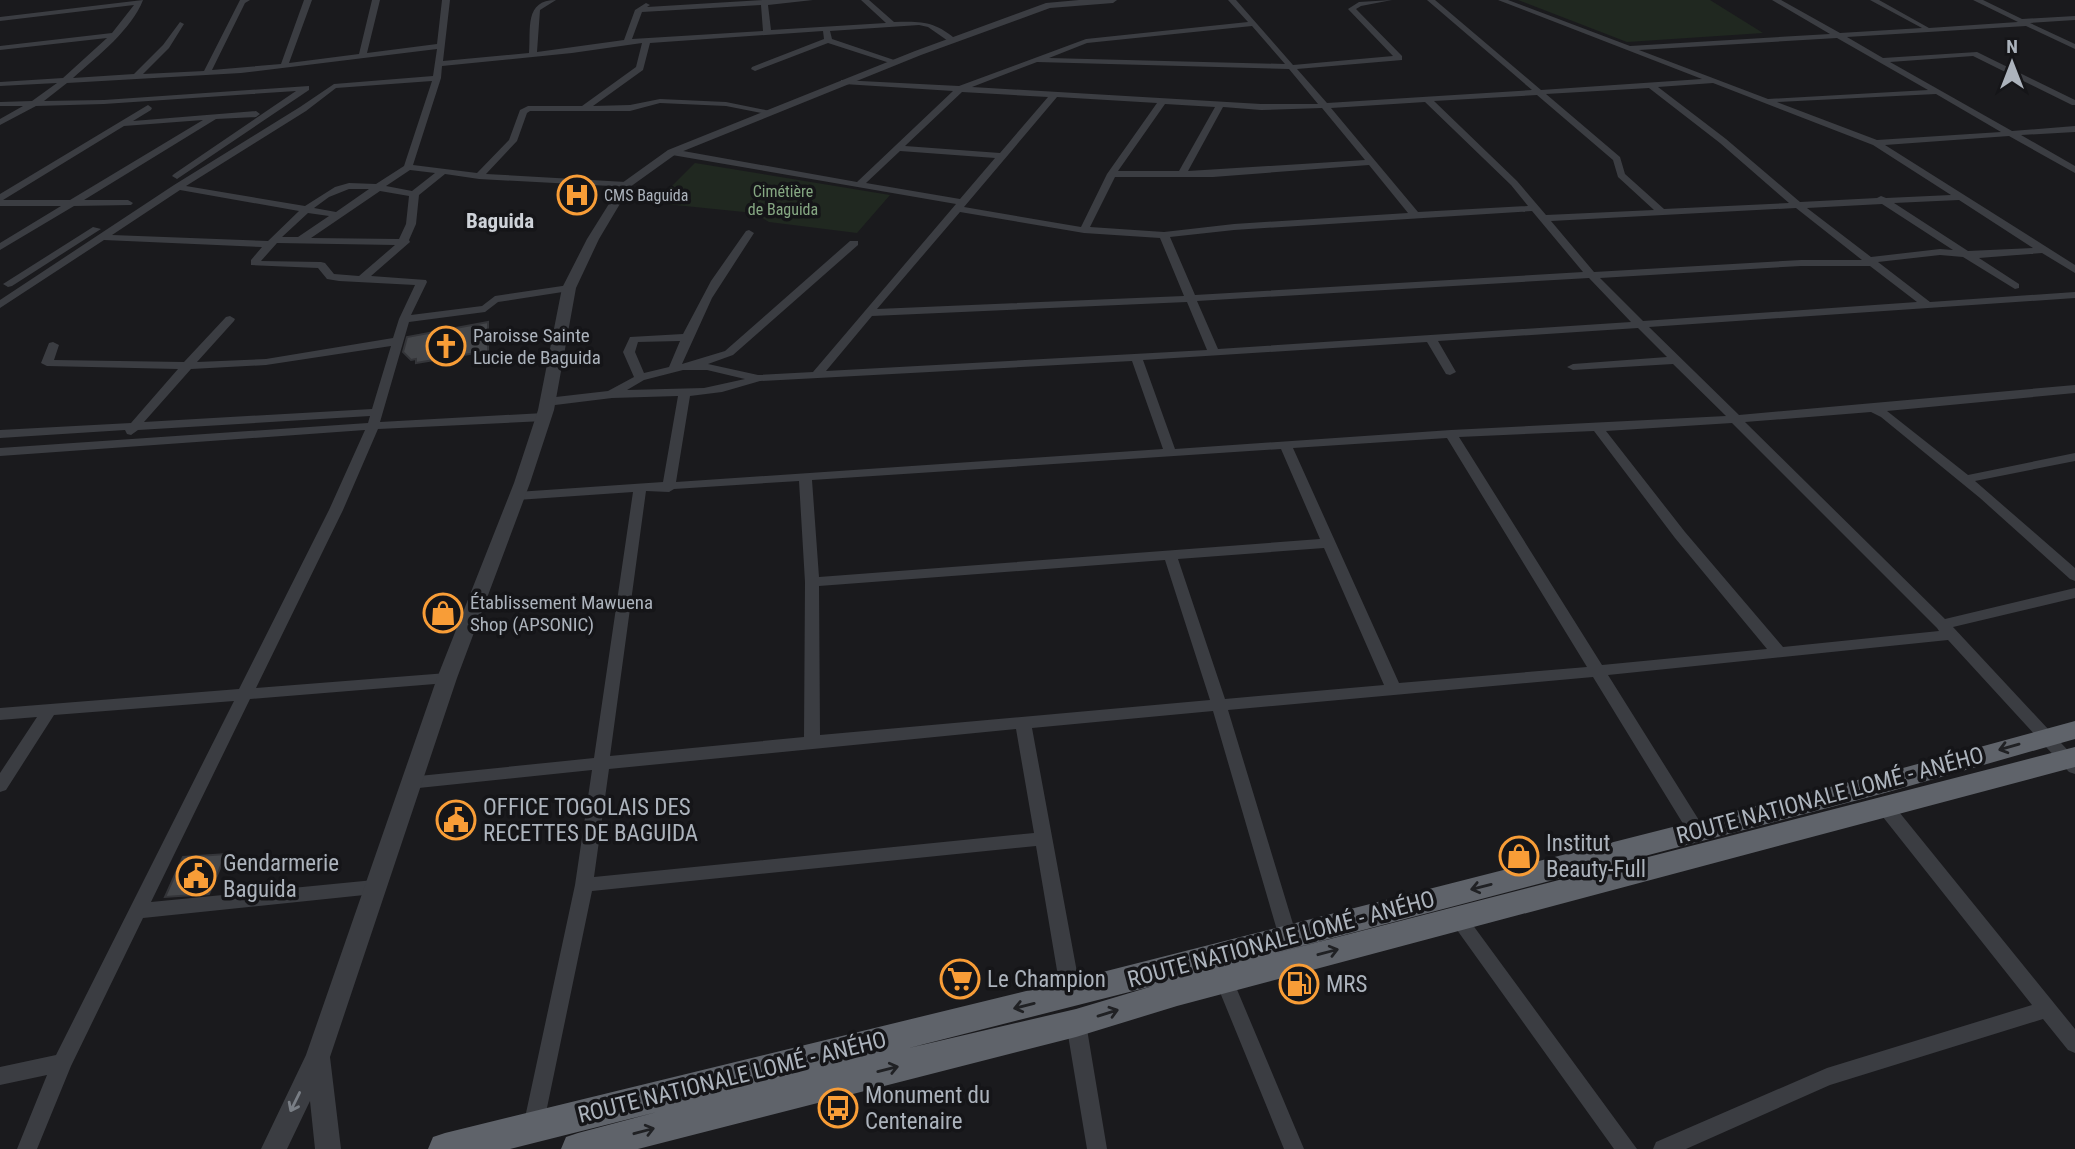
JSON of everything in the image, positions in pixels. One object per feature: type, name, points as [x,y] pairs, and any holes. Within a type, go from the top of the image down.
[{"type":"highway","name":"ROUTE NATIONALE LOMÉ - ANÉHO","points":[[578,1149],[739,1106],[1074,1009],[1288,937],[1881,784],[2075,730]]},
{"type":"highway","name":"ROUTE NATIONALE LOMÉ - ANÉHO","points":[[445,1149],[533,1127],[1074,1009],[1224,980],[1885,807],[2072,761]]},
{"type":"street","points":[[206,74],[242,2],[246,0]]},
{"type":"street","points":[[284,66],[308,0]]},
{"type":"street","points":[[362,56],[376,0]]},
{"type":"street","points":[[301,240],[408,167],[436,78],[446,0]]},
{"type":"street","points":[[533,55],[536,10],[551,0]]},
{"type":"street","points":[[627,42],[639,10],[657,0]]},
{"type":"street","points":[[639,10],[809,0]]},
{"type":"street","points":[[865,0],[892,25]]},
{"type":"street","points":[[274,1149],[318,1057],[409,783],[517,496],[546,409],[569,288],[593,239],[626,185],[672,152],[895,62],[1056,3],[1113,0]]},
{"type":"street","points":[[1232,0],[1292,67],[1321,106],[1415,215]]},
{"type":"street","points":[[1038,60],[1292,67],[1399,58],[1352,9],[1359,4],[1388,0]]},
{"type":"street","points":[[1431,0],[1618,159],[1621,175],[1661,211]]},
{"type":"street","points":[[1502,0],[1876,143],[2075,270]]},
{"type":"street","points":[[1776,0],[2075,170]]},
{"type":"street","points":[[1874,0],[1928,29]]},
{"type":"street","points":[[1977,0],[2075,47]]},
{"type":"street","points":[[0,19],[139,1]]},
{"type":"street","points":[[0,122],[36,102],[62,81],[115,34],[139,1]]},
{"type":"street","points":[[765,1],[767,32]]},
{"type":"street","points":[[1627,48],[2075,18]]},
{"type":"street","points":[[439,64],[647,40],[926,23],[954,41]]},
{"type":"street","points":[[136,77],[166,46],[180,24]]},
{"type":"street","points":[[860,184],[960,89],[1086,41],[1254,24]]},
{"type":"street","points":[[826,29],[828,40]]},
{"type":"street","points":[[0,48],[115,34]]},
{"type":"street","points":[[585,108],[640,68],[647,40]]},
{"type":"street","points":[[755,69],[828,40],[895,62]]},
{"type":"street","points":[[0,84],[206,74],[442,46]]},
{"type":"street","points":[[1882,60],[1974,54],[2075,103]]},
{"type":"street","points":[[0,104],[104,102],[436,78]]},
{"type":"street","points":[[844,82],[1220,106],[1321,106],[1714,82]]},
{"type":"street","points":[[0,305],[177,187],[303,109],[334,86]]},
{"type":"street","points":[[1652,86],[1723,141],[1795,203],[1926,304]]},
{"type":"street","points":[[4,284],[226,145],[306,88]]},
{"type":"street","points":[[1765,101],[1938,92]]},
{"type":"street","points":[[816,375],[1054,95]]},
{"type":"street","points":[[1428,100],[1483,150],[1591,275],[1947,630],[2045,737],[2072,761]]},
{"type":"street","points":[[479,176],[513,141],[523,112],[536,108],[630,108],[660,101],[733,105],[771,112]]},
{"type":"street","points":[[1084,230],[1111,174],[1162,102]]},
{"type":"street","points":[[1181,175],[1220,106]]},
{"type":"street","points":[[0,198],[148,108]]},
{"type":"street","points":[[121,125],[256,114]]},
{"type":"street","points":[[0,247],[214,117]]},
{"type":"street","points":[[1876,143],[2075,129]]},
{"type":"street","points":[[900,148],[1000,156]]},
{"type":"street","points":[[672,152],[860,184],[1084,230],[1164,235],[1234,227],[1535,208]]},
{"type":"street","points":[[1111,174],[1181,175],[1369,162]]},
{"type":"street","points":[[408,167],[479,176],[626,185]]},
{"type":"street","points":[[27,1149],[62,1063],[336,510],[375,419],[404,319],[422,282],[331,277],[325,267],[315,264],[255,263],[271,242],[306,209],[343,187],[414,194],[444,171]]},
{"type":"street","points":[[177,187],[339,215]]},
{"type":"street","points":[[363,278],[405,242],[414,217],[414,194]]},
{"type":"street","points":[[1543,218],[1795,203],[1961,197]]},
{"type":"street","points":[[1881,199],[2015,286]]},
{"type":"street","points":[[0,203],[128,203]]},
{"type":"street","points":[[678,368],[686,337],[726,264],[749,233]]},
{"type":"street","points":[[0,234],[20,234]]},
{"type":"street","points":[[1164,235],[1214,354]]},
{"type":"street","points":[[100,237],[271,242],[405,242]]},
{"type":"street","points":[[611,394],[640,378],[729,353],[854,243]]},
{"type":"street","points":[[870,313],[1191,298],[1801,263],[1871,262],[1940,252],[1983,255],[2043,250]]},
{"type":"street","points":[[4,284],[31,284]]},
{"type":"street","points":[[404,319],[485,309],[495,299],[569,288]]},
{"type":"street","points":[[678,368],[707,367],[758,379],[1214,354],[2075,295]]},
{"type":"street","points":[[124,443],[134,428],[230,319]]},
{"type":"street","points":[[640,378],[629,352],[635,340],[686,337]]},
{"type":"street","points":[[1430,338],[1450,372]]},
{"type":"street","points":[[53,345],[47,363],[189,365],[288,360],[398,341]]},
{"type":"street","points":[[1137,358],[1170,453]]},
{"type":"street","points":[[1573,367],[1676,360]]},
{"type":"street","points":[[0,434],[375,419],[546,409],[611,394],[684,394],[740,387],[758,379]]},
{"type":"street","points":[[517,496],[669,488],[1451,433],[1598,429],[1737,420],[1876,410],[2075,389]]},
{"type":"street","points":[[669,488],[684,394]]},
{"type":"street","points":[[1876,410],[1885,414],[1965,479],[2075,576]]},
{"type":"street","points":[[0,452],[375,419]]},
{"type":"street","points":[[1598,429],[1680,535],[1777,650]]},
{"type":"street","points":[[1451,433],[1696,830]]},
{"type":"street","points":[[1285,445],[1326,543],[1393,688]]},
{"type":"street","points":[[1965,479],[2075,457]]},
{"type":"street","points":[[805,478],[812,582],[812,742]]},
{"type":"street","points":[[533,1127],[584,885],[640,489]]},
{"type":"street","points":[[812,582],[1171,557],[1326,543]]},
{"type":"street","points":[[1171,557],[1219,705],[1288,937]]},
{"type":"street","points":[[409,783],[812,742],[1596,671],[1947,630],[2075,593]]},
{"type":"street","points":[[0,714],[447,678]]},
{"type":"street","points":[[0,786],[49,710]]},
{"type":"street","points":[[1023,723],[1097,1149]]},
{"type":"street","points":[[1885,807],[2075,1044]]},
{"type":"street","points":[[584,885],[1043,839]]},
{"type":"street","points":[[137,911],[374,887]]},
{"type":"street","points":[[1458,918],[1627,1149]]},
{"type":"street","points":[[1224,980],[1294,1149]]},
{"type":"street","points":[[1663,1149],[1826,1077],[2046,1009]]},
{"type":"street","points":[[318,1057],[328,1149]]},
{"type":"street","points":[[0,1076],[62,1063]]},
{"type":"green space","points":[[1518,0],[1710,0],[1763,33],[1627,42]]},
{"type":"green space","name":"Cimétière de Baguida","points":[[695,163],[890,195],[857,233],[769,222],[754,213],[655,203]]},
{"type":"building","name":"Paroisse Sainte Lucie de Baguida","points":[[488,322],[488,351],[416,363],[416,359],[411,360],[403,352],[407,337]]},
{"type":"building","name":"Gendarmerie Baguida","points":[[226,854],[209,894],[165,897],[183,857]]},
{"type":"place","name":"CMS Baguida","points":[[577,195]]},
{"type":"place","name":"Paroisse Sainte Lucie de Baguida","points":[[446,346]]},
{"type":"place","name":"Établissement Mawuena Shop (APSONIC)","points":[[443,613]]},
{"type":"place","name":"OFFICE TOGOLAIS DES RECETTES DE BAGUIDA","points":[[456,820]]},
{"type":"place","name":"Institut Beauty-Full","points":[[1519,856]]},
{"type":"place","name":"Gendarmerie Baguida","points":[[196,876]]},
{"type":"place","name":"Le Champion","points":[[960,979]]},
{"type":"place","name":"MRS","points":[[1299,984]]},
{"type":"place","name":"Monument du Centenaire","points":[[838,1108]]},
{"type":"district","name":"Baguida","points":[[500,221]]}]
